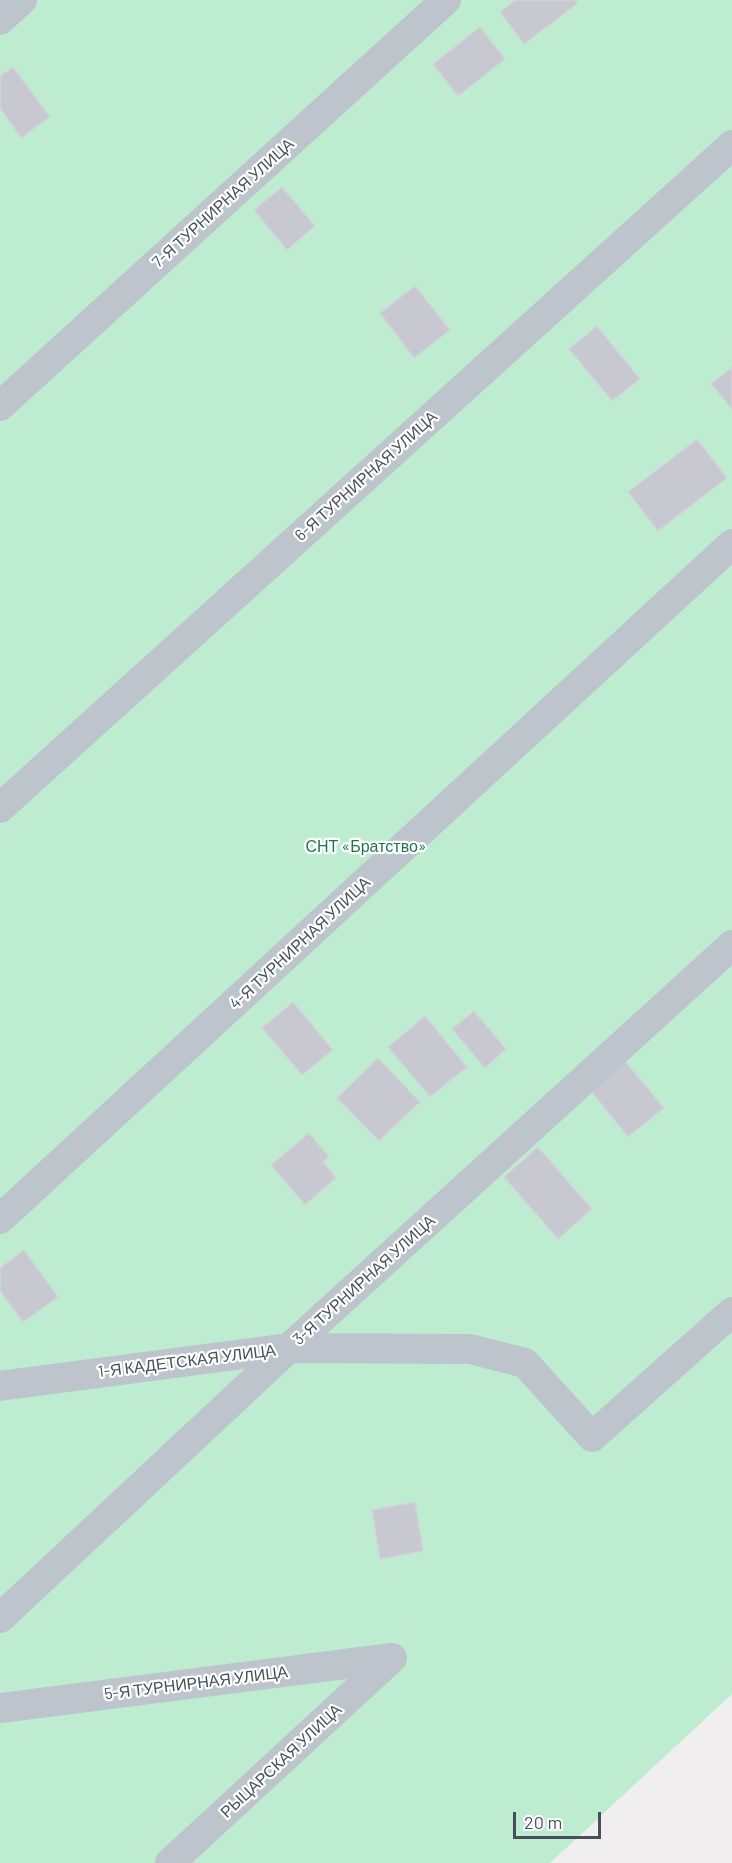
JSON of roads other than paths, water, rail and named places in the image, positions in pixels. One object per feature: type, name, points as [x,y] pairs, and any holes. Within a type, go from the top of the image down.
[{"type":"lane","points":[[0,20],[22,0]]},
{"type":"lane","name":"7-Я ТУРНИРНАЯ УЛИЦА","points":[[0,406],[446,0]]},
{"type":"lane","name":"6-Я ТУРНИРНАЯ УЛИЦА","points":[[0,808],[732,145]]},
{"type":"lane","name":"4-Я ТУРНИРНАЯ УЛИЦА","points":[[0,1219],[732,544]]},
{"type":"lane","name":"3-Я ТУРНИРНАЯ УЛИЦА","points":[[0,1618],[289,1348],[732,945]]},
{"type":"lane","name":"1-Я КАДЕТСКАЯ УЛИЦА","points":[[0,1386],[289,1348],[470,1349],[525,1363],[591,1437],[732,1312]]},
{"type":"lane","name":"5-Я ТУРНИРНАЯ УЛИЦА","points":[[0,1708],[392,1658]]},
{"type":"lane","name":"РЫЦАРСКАЯ УЛИЦА","points":[[170,1863],[392,1658]]},
{"type":"park label","name":"СНТ «Братство»","points":[[366,847]]}]
